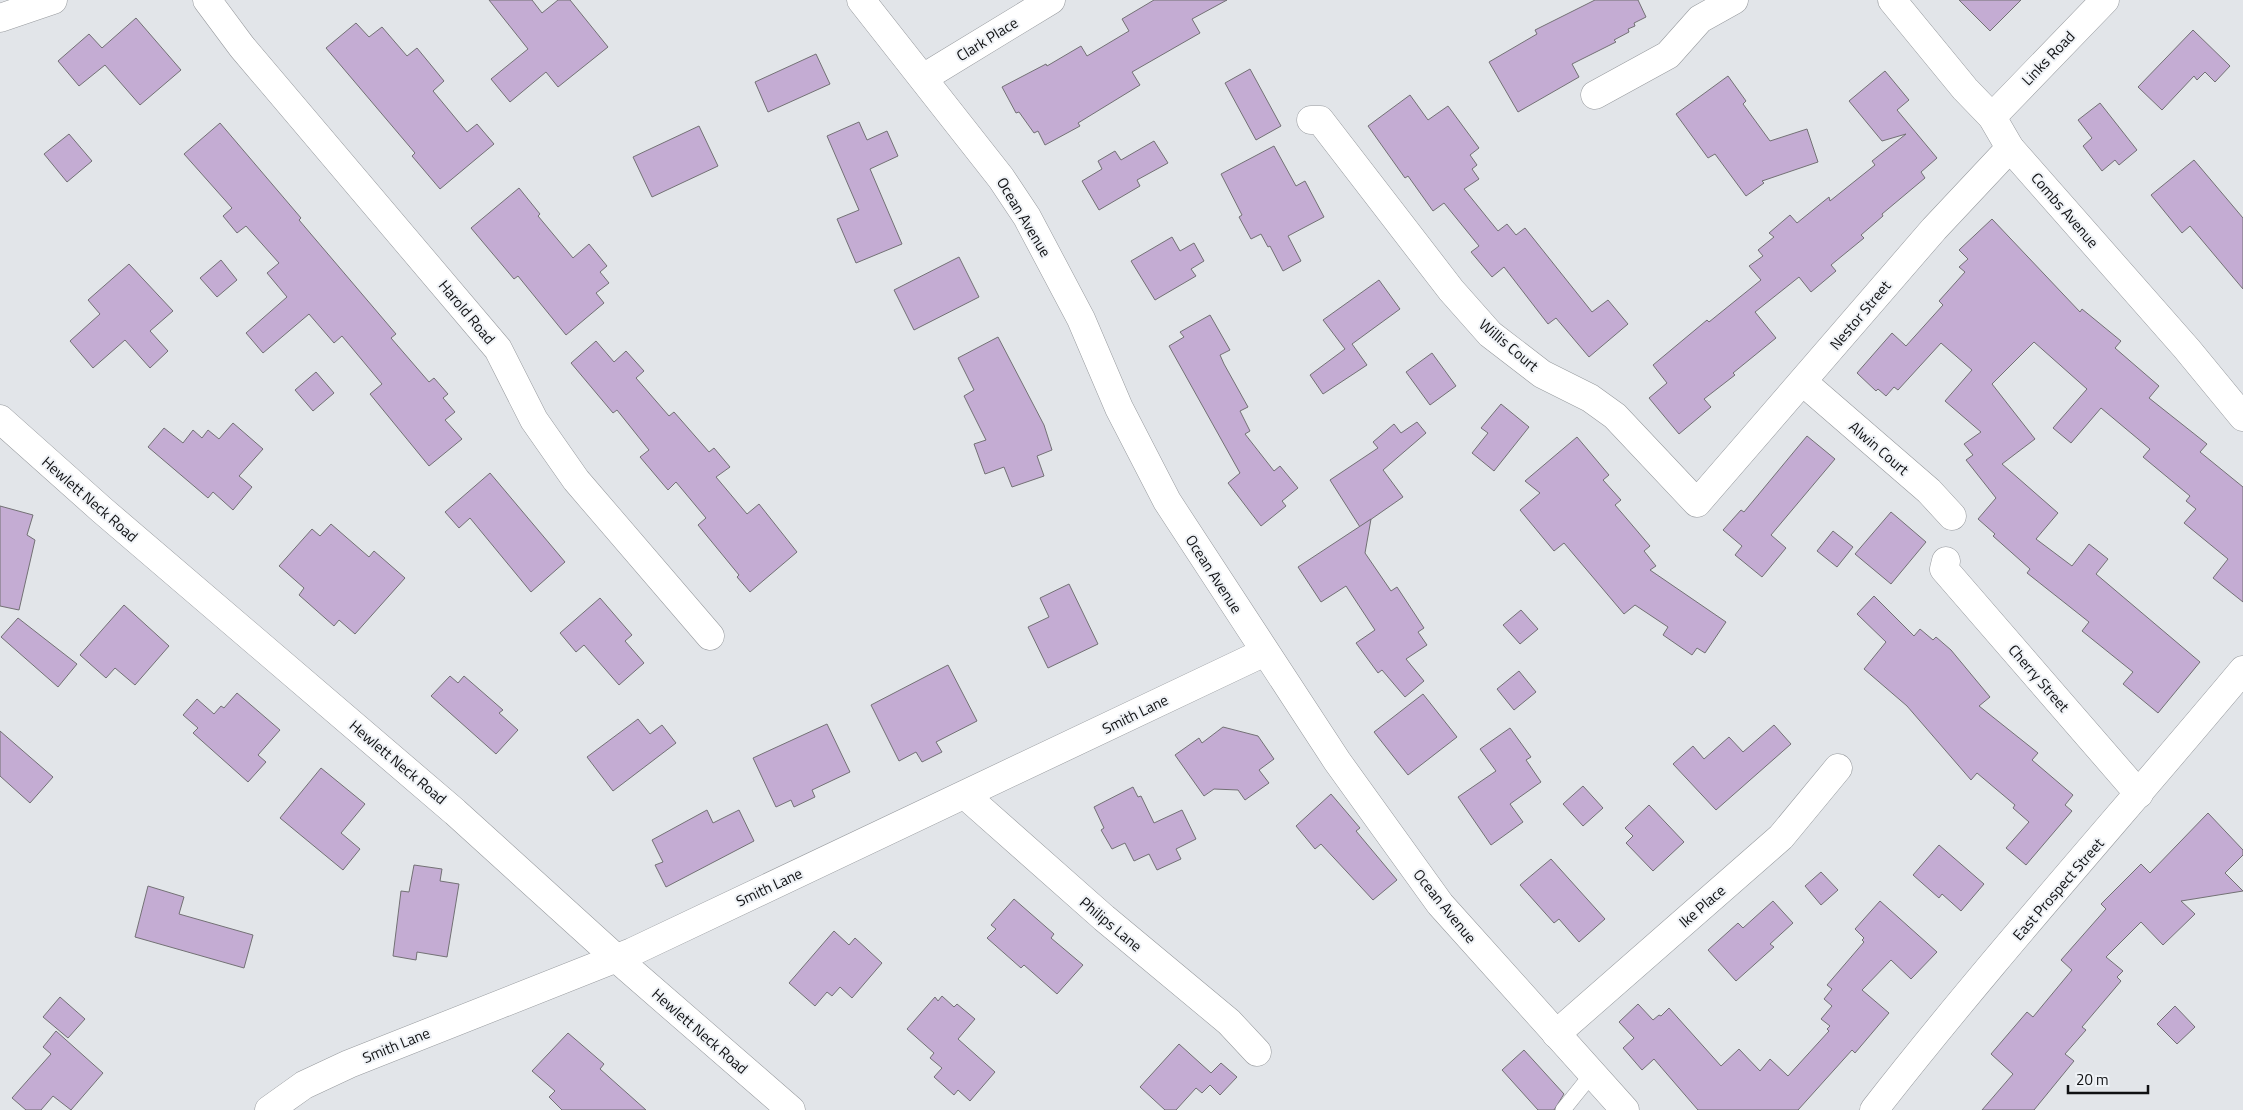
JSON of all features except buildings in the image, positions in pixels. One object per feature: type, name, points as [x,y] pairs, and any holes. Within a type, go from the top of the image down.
[{"type":"street","points":[[0,18],[53,0]]},
{"type":"street","name":"Harold Road","points":[[207,0],[242,46],[498,349],[534,420],[576,480],[710,636]]},
{"type":"street","name":"Ocean Avenue","points":[[861,0],[1001,178],[1027,217],[1082,319],[1119,408],[1167,500],[1337,761],[1440,904],[1625,1110]]},
{"type":"street","name":"Clark Place","points":[[923,78],[1051,0]]},
{"type":"street","points":[[1595,95],[1668,55],[1700,19],[1734,0]]},
{"type":"street","name":"Combs Avenue","points":[[1892,0],[1965,89],[1992,117],[2010,148],[2187,349],[2243,417]]},
{"type":"street","name":"Links Road","points":[[1992,117],[2105,0]]},
{"type":"street","name":"Willis Court","points":[[1311,120],[1320,120],[1451,290],[1490,334],[1542,374],[1590,398],[1615,416],[1697,503],[1714,484]]},
{"type":"street","name":"Nestor Street","points":[[1714,484],[1934,228],[2010,148]]},
{"type":"street","name":"Alwin Court","points":[[1803,382],[1929,491],[1952,516]]},
{"type":"street","name":"Hewlett Neck Road","points":[[0,419],[102,510],[455,812],[616,958],[791,1110]]},
{"type":"street","name":"Cherry Street","points":[[1946,561],[1944,569],[2140,794]]},
{"type":"street","name":"Smith Lane","points":[[269,1110],[304,1085],[349,1064],[616,958],[1265,652]]},
{"type":"street","name":"East Prospect Street","points":[[1874,1110],[1935,1031],[2140,794],[2243,670]]},
{"type":"street","name":"Ike Place","points":[[1556,1034],[1781,837],[1838,768]]},
{"type":"street","name":"Philips Lane","points":[[965,795],[1104,918],[1229,1022],[1257,1052]]},
{"type":"lane","points":[[1563,1110],[1592,1074]]}]
